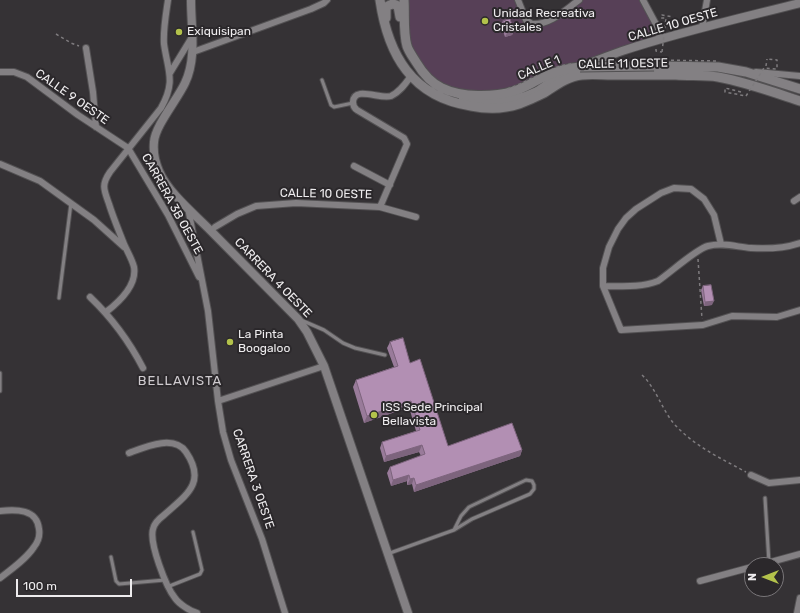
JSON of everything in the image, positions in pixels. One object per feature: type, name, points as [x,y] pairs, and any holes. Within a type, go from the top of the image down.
[{"type":"main road","points":[[380,0],[391,45]]},
{"type":"main road","points":[[404,0],[411,76]]},
{"type":"main road","points":[[391,45],[385,12],[386,8],[390,4],[394,4],[398,6],[400,11],[402,32],[408,48],[420,69],[435,84],[442,88]]},
{"type":"main road","name":"CALLE 11 OESTE","points":[[391,45],[411,76],[430,92],[455,104],[476,107],[491,108],[518,104],[532,99],[564,81],[581,75],[654,74],[717,77],[744,83],[800,100]]},
{"type":"main road","name":"CALLE 1","points":[[442,88],[458,93],[491,96],[515,91],[551,74],[571,68],[718,66],[746,72]]},
{"type":"main road","points":[[746,72],[800,89]]},
{"type":"street","name":"CARRERA 3B OESTE","points":[[168,0],[164,43],[170,73],[168,97],[128,148],[168,215],[203,285]]},
{"type":"street","name":"CARRERA 4 OESTE","points":[[191,0],[192,62],[185,83],[160,125],[154,141],[155,160],[159,172],[169,187],[188,208],[298,319],[307,332],[324,366],[408,613]]},
{"type":"street","points":[[193,52],[311,9],[324,3],[326,0]]},
{"type":"street","points":[[518,0],[526,20],[532,24],[538,25],[549,22],[579,0]]},
{"type":"street","points":[[642,0],[658,28],[659,40]]},
{"type":"street","points":[[702,28],[707,0]]},
{"type":"street","name":"CALLE 10 OESTE","points":[[442,88],[457,97],[477,100],[509,101],[530,94],[559,76],[622,52],[702,28],[800,3]]},
{"type":"street","name":"CARRERA 3B OESTE","points":[[170,73],[192,37]]},
{"type":"street","points":[[86,48],[93,92],[96,127]]},
{"type":"street","name":"CALLE 10 OESTE","points":[[581,75],[622,52]]},
{"type":"street","name":"CALLE 9 OESTE","points":[[0,72],[14,72],[27,77],[96,127],[128,148]]},
{"type":"street","points":[[746,72],[800,76]]},
{"type":"street","points":[[380,207],[407,144],[404,138],[357,110],[353,103],[354,97],[363,93],[385,97],[393,95],[411,76]]},
{"type":"street","points":[[106,312],[130,287],[134,267],[116,224],[104,185],[105,179],[128,148]]},
{"type":"street","points":[[0,164],[40,181],[71,203],[126,249]]},
{"type":"street","points":[[354,166],[390,185]]},
{"type":"street","points":[[721,244],[714,215],[704,199],[691,189],[674,188],[661,193],[636,209],[626,218],[618,229],[604,259],[603,286],[621,330],[702,325],[732,316],[777,317],[800,310]]},
{"type":"street","points":[[794,201],[800,197]]},
{"type":"street","name":"CALLE 10 OESTE","points":[[214,227],[237,214],[256,206],[296,204],[380,207],[416,217]]},
{"type":"street","name":"CARRERA 3 OESTE","points":[[188,208],[211,336],[223,432],[231,460],[262,539],[285,613]]},
{"type":"street","points":[[603,286],[636,286],[658,281],[707,246],[721,244],[752,248],[773,248],[800,243]]},
{"type":"street","points":[[90,296],[106,312],[132,348],[143,368]]},
{"type":"street","points":[[218,401],[324,366]]},
{"type":"street","points":[[129,452],[152,445],[167,443],[177,445],[184,450],[194,467],[195,477],[193,486],[159,519],[153,528],[152,537],[167,587],[176,600],[195,613]]},
{"type":"street","points":[[751,475],[769,483],[800,480]]},
{"type":"street","points":[[0,511],[21,510],[29,513],[36,518],[39,533],[38,540],[29,554],[0,578]]},
{"type":"street","points":[[784,559],[800,554]]},
{"type":"street","points":[[700,581],[744,569]]},
{"type":"street","points":[[797,613],[800,598]]},
{"type":"lane","points":[[322,80],[331,105],[334,107],[353,103]]},
{"type":"lane","points":[[59,298],[71,203]]},
{"type":"lane","points":[[298,319],[324,330],[343,343],[354,348],[385,356]]},
{"type":"lane","points":[[0,373],[0,391]]},
{"type":"lane","points":[[388,554],[454,530],[472,519],[530,494],[534,489],[532,481],[526,480],[469,507],[461,516],[454,530]]},
{"type":"lane","points":[[765,498],[769,557]]},
{"type":"lane","points":[[167,587],[200,574],[202,570],[193,532]]},
{"type":"lane","points":[[110,557],[116,581],[119,584],[165,580]]},
{"type":"path","points":[[662,52],[666,18],[661,18],[662,15],[672,17],[670,37]]},
{"type":"path","points":[[56,34],[71,43],[86,48]]},
{"type":"path","points":[[745,92],[725,88],[724,92],[746,96],[764,68],[777,69],[777,60],[767,59]]},
{"type":"path","points":[[698,252],[702,325]]},
{"type":"path","points":[[642,375],[649,382],[658,399],[676,426],[704,449],[751,475]]},
{"type":"shaded area","points":[[404,0],[518,0],[526,20],[538,25],[579,0],[643,0],[655,20],[659,40],[491,95],[443,88],[410,52]]},
{"type":"building","points":[[510,19],[514,31],[507,33],[503,21]]},
{"type":"building","points":[[711,285],[714,301],[705,302],[703,286]]},
{"type":"building","name":"ISS Sede Principal Bellavista","points":[[403,338],[410,363],[420,359],[448,446],[512,423],[522,450],[416,485],[414,478],[410,479],[409,475],[393,480],[390,467],[425,454],[422,445],[386,456],[382,442],[420,430],[411,401],[367,416],[356,380],[398,366],[390,342]]},
{"type":"place","name":"Unidad Recreativa Cristales","points":[[485,21]]},
{"type":"place","name":"Exiquisipan","points":[[179,32]]},
{"type":"place","name":"La Pinta Boogaloo","points":[[230,342]]},
{"type":"place","name":"ISS Sede Principal Bellavista","points":[[374,415]]},
{"type":"district","name":"BELLAVISTA","points":[[180,381]]}]
